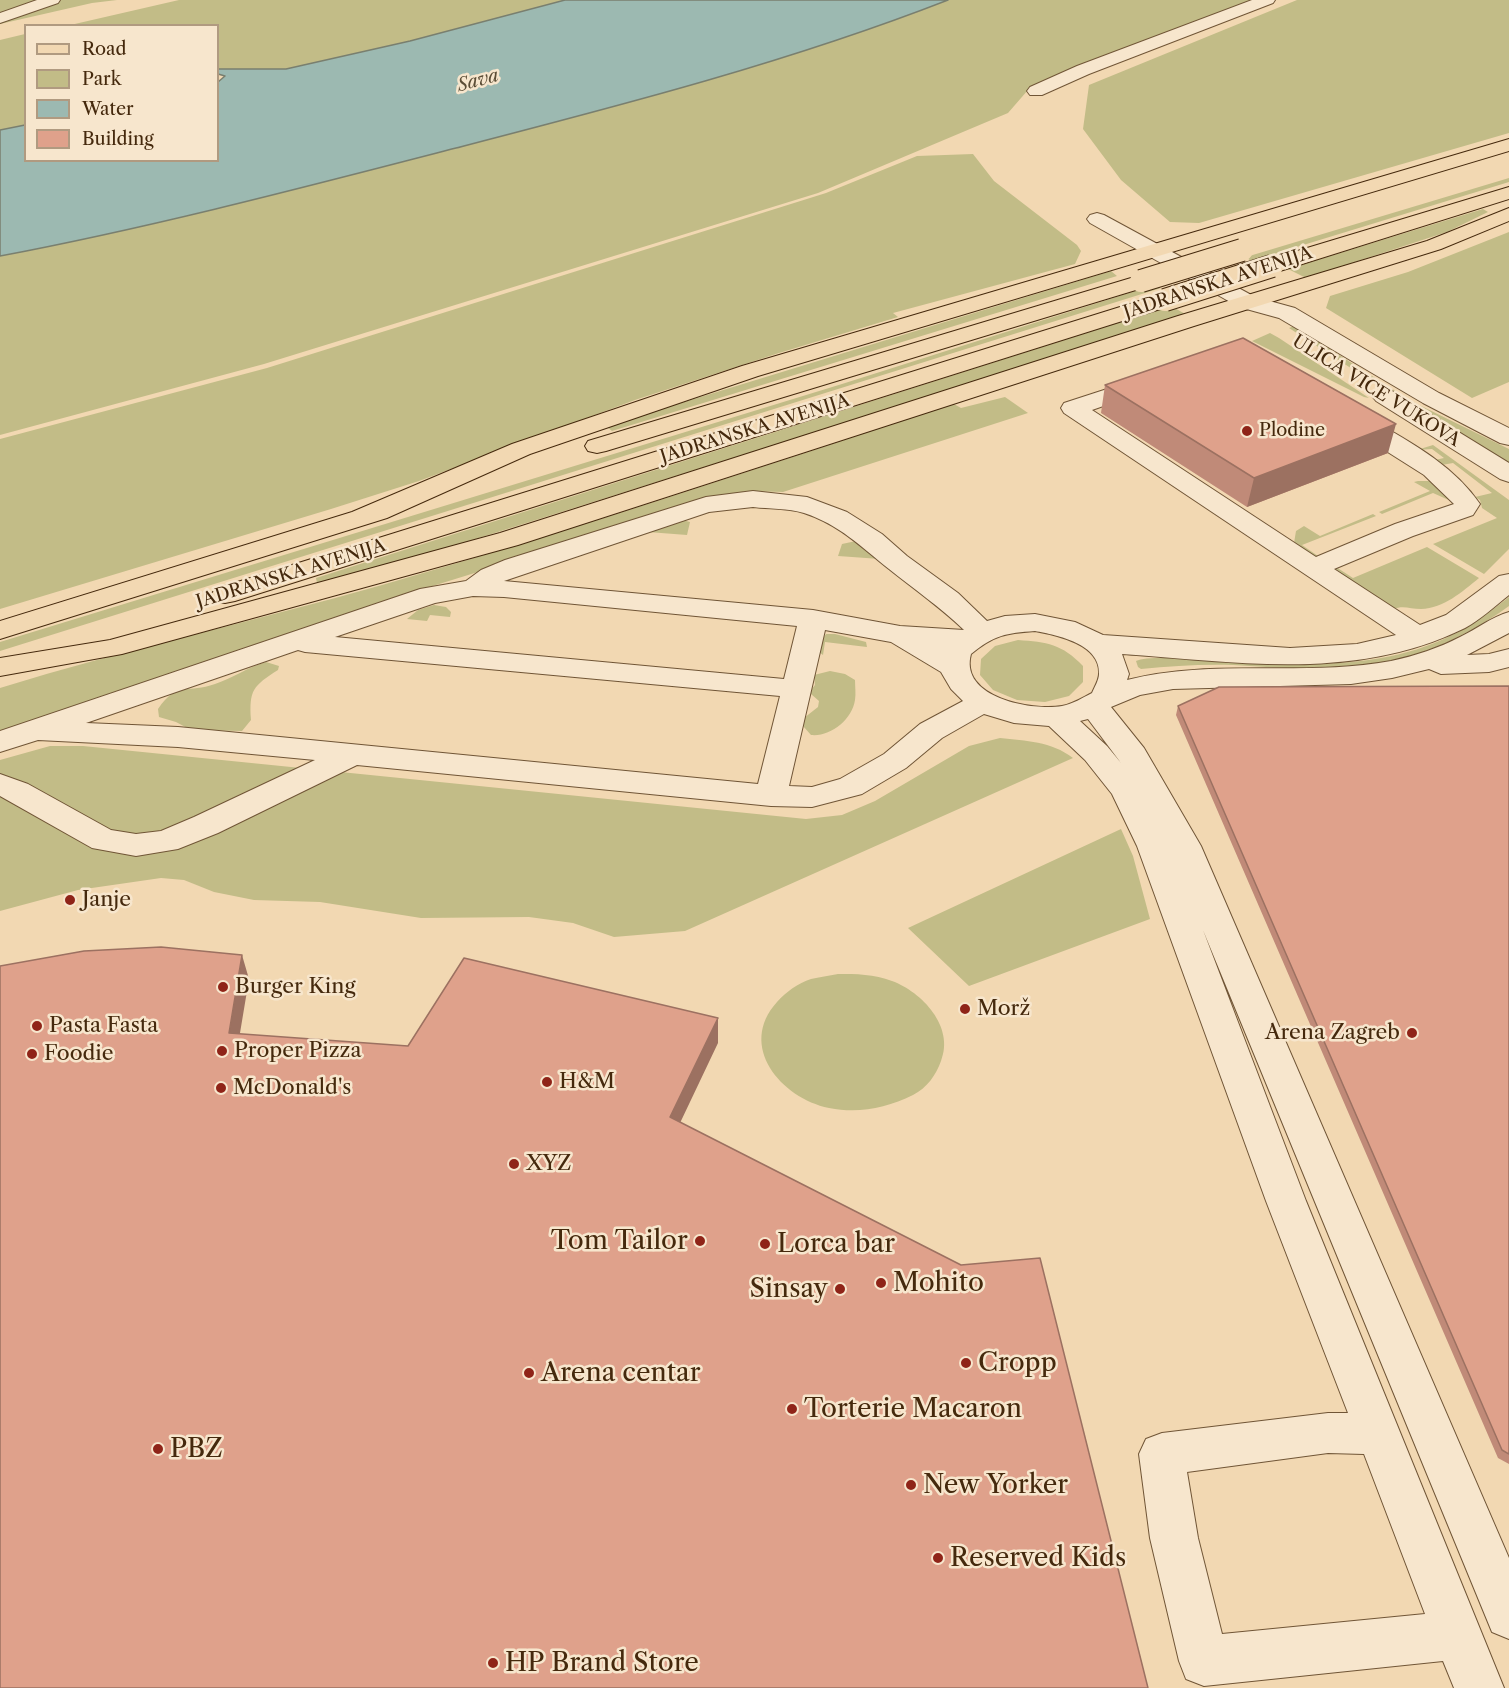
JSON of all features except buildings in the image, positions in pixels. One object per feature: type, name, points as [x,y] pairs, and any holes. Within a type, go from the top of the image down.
[{"type":"main road","points":[[357,519],[521,449],[750,371],[1157,252],[1509,145]]},
{"type":"main road","name":"JADRANSKA AVENIJA","points":[[0,666],[1509,193]]},
{"type":"main road","points":[[0,666],[112,648],[509,539],[1247,302],[1434,245],[1509,214]]},
{"type":"main road","name":"JADRANSKA AVENIJA","points":[[0,630],[1264,243]]},
{"type":"street","points":[[0,18],[52,0]]},
{"type":"street","points":[[1036,91],[1083,70],[1267,0]]},
{"type":"street","name":"ULICA VICE VUKOVA","points":[[1097,219],[1247,302],[1287,313],[1431,398],[1509,438]]},
{"type":"street","name":"ULICA VICE VUKOVA","points":[[1247,302],[1273,327],[1509,474]]},
{"type":"street","points":[[1171,375],[1073,408],[1419,637]]},
{"type":"street","points":[[1314,567],[1404,530],[1464,509],[1467,504],[1451,486],[1406,450],[1337,411]]},
{"type":"street","points":[[473,588],[491,576],[515,566],[706,505],[745,500],[776,501],[807,505],[838,518],[873,540],[897,562],[948,599],[973,635]]},
{"type":"street","points":[[1096,642],[1267,655],[1313,656],[1367,651],[1419,637],[1456,621],[1509,582]]},
{"type":"street","points":[[0,742],[430,596],[473,588],[544,592],[813,619],[900,635],[973,635],[1003,624],[1044,623],[1076,632],[1096,642],[1109,656],[1115,670],[1114,685],[1099,702]]},
{"type":"street","points":[[771,796],[813,619]]},
{"type":"street","points":[[1407,667],[1470,645],[1509,621]]},
{"type":"street","points":[[900,635],[955,668]]},
{"type":"street","points":[[973,635],[957,653],[955,668],[959,680],[969,692],[983,702],[1005,711],[1030,716],[1056,717],[1076,713],[1147,684],[1182,679],[1339,677],[1407,667],[1489,663],[1509,658]]},
{"type":"street","points":[[294,642],[797,688]]},
{"type":"street","points":[[151,690],[146,716],[153,726],[178,737]]},
{"type":"street","points":[[35,730],[178,737],[771,796],[812,797],[851,787],[895,761],[931,731],[983,702]]},
{"type":"street","points":[[1099,702],[1184,846],[1504,1593]]},
{"type":"street","points":[[1056,717],[1096,753],[1126,790],[1154,846],[1282,1190],[1479,1688]]},
{"type":"street","points":[[0,784],[17,791],[104,840],[136,845],[166,841],[206,825],[352,755]]},
{"type":"street","points":[[1379,1434],[1328,1433],[1162,1454],[1174,1538],[1204,1661],[1457,1635]]},
{"type":"green space","points":[[0,0],[117,0],[92,3],[0,24]]},
{"type":"green space","points":[[179,0],[565,0],[410,41],[286,69],[219,69],[219,24],[75,24]]},
{"type":"green space","points":[[948,0],[1254,0],[1086,62],[1028,90],[1008,113],[818,193],[264,364],[0,435],[0,256],[229,206],[581,115],[766,63]]},
{"type":"green space","points":[[1297,0],[1509,0],[1509,133],[1199,223],[1170,222],[1121,180],[1083,129],[1089,85]]},
{"type":"green space","points":[[24,34],[24,125],[0,130],[0,40]]},
{"type":"green space","points":[[973,154],[994,181],[1077,245],[1081,251],[1075,264],[893,313],[898,317],[635,400],[419,481],[0,609],[0,439],[267,368],[826,193],[917,156]]},
{"type":"green space","points":[[1509,178],[1509,182],[1251,261],[1246,257]]},
{"type":"green space","points":[[1483,209],[1488,212],[1447,232],[1306,278],[1288,269]]},
{"type":"green space","points":[[1509,232],[1509,382],[1472,398],[1326,308],[1330,296],[1408,272]]},
{"type":"green space","points":[[1111,271],[1117,276],[612,431],[606,426]]},
{"type":"green space","points":[[1154,285],[1161,288],[0,651],[0,642],[842,384]]},
{"type":"green space","points":[[1171,306],[1187,315],[466,542],[317,583],[316,578]]},
{"type":"green space","points":[[1294,326],[1411,401],[1509,449],[1509,463],[1397,398],[1289,328]]},
{"type":"green space","points":[[1270,333],[1279,338],[1369,398],[1252,341]]},
{"type":"green space","points":[[1005,397],[1028,413],[783,492],[748,491],[723,496],[423,589],[0,732],[0,688],[454,564],[954,404],[961,408]]},
{"type":"green space","points":[[1433,445],[1509,500],[1509,549],[1484,574],[1433,544],[1497,518],[1482,508],[1480,500],[1475,497],[1492,493],[1453,463],[1436,466],[1430,461],[1444,458],[1432,449],[1417,450]]},
{"type":"green space","points":[[1430,481],[1450,497],[1451,501],[1433,493],[1382,514],[1379,512],[1430,491],[1414,482]]},
{"type":"green space","points":[[1373,514],[1376,516],[1302,545],[1318,556],[1311,556],[1294,543],[1296,531],[1304,526],[1320,536]]},
{"type":"green space","points":[[679,519],[690,522],[687,535],[648,532]]},
{"type":"green space","points":[[856,541],[880,559],[838,556],[842,544]]},
{"type":"green space","points":[[1427,547],[1479,578],[1466,589],[1437,606],[1421,609],[1404,607],[1393,609],[1335,569],[1336,567],[1353,578]]},
{"type":"green space","points":[[1509,597],[1509,606],[1491,619],[1452,640],[1410,656],[1366,666],[1316,669],[1210,665],[1141,669],[1136,661],[1165,658],[1309,664],[1368,660],[1425,647],[1452,635],[1481,618]]},
{"type":"green space","points":[[434,605],[446,607],[451,612],[450,617],[430,615],[427,621],[407,619],[418,610]]},
{"type":"green space","points":[[826,634],[866,642],[867,647],[825,642],[823,655],[819,652],[821,641]]},
{"type":"green space","points":[[1018,640],[1046,643],[1068,653],[1083,666],[1083,682],[1069,696],[1045,702],[1017,700],[993,690],[980,675],[981,659],[995,646]]},
{"type":"green space","points":[[266,662],[279,666],[278,670],[263,680],[254,690],[251,720],[242,731],[191,730],[159,717],[158,709],[172,694],[184,689],[215,684]]},
{"type":"green space","points":[[830,671],[845,674],[855,680],[853,707],[839,726],[825,733],[811,735],[803,726],[804,718],[818,707],[819,701],[811,694],[815,685],[814,675]]},
{"type":"green space","points":[[1000,738],[1047,745],[1073,758],[685,931],[614,937],[573,923],[529,917],[421,918],[320,902],[254,900],[214,892],[184,880],[161,878],[78,890],[0,911],[0,760],[50,746],[83,746],[806,819],[842,815],[875,801],[969,746]]},
{"type":"green space","points":[[1121,829],[1133,856],[1150,919],[969,986],[908,928]]},
{"type":"green space","points":[[838,974],[858,974],[892,981],[914,993],[933,1012],[940,1024],[944,1048],[934,1076],[918,1092],[903,1100],[872,1109],[840,1110],[811,1102],[795,1093],[781,1082],[770,1068],[763,1052],[762,1036],[766,1019],[777,1002],[801,983]]},
{"type":"water","name":"Sava","points":[[565,0],[948,0],[766,63],[581,115],[229,206],[0,256],[0,130],[24,125],[24,162],[219,162],[219,81],[225,76],[219,74],[219,69],[286,69],[410,41]]},
{"type":"place","name":"Plodine","points":[[1247,431]]},
{"type":"place","name":"Janje","points":[[70,900]]},
{"type":"place","name":"Burger King","points":[[223,987]]},
{"type":"place","name":"Morž","points":[[965,1009]]},
{"type":"place","name":"Pasta Fasta","points":[[37,1026]]},
{"type":"place","name":"Arena Zagreb","points":[[1412,1033]]},
{"type":"place","name":"Proper Pizza","points":[[222,1051]]},
{"type":"place","name":"Foodie","points":[[32,1054]]},
{"type":"place","name":"H&M","points":[[547,1082]]},
{"type":"place","name":"McDonald's","points":[[221,1088]]},
{"type":"place","name":"XYZ","points":[[514,1164]]},
{"type":"place","name":"Tom Tailor","points":[[700,1241]]},
{"type":"place","name":"Lorca bar","points":[[765,1244]]},
{"type":"place","name":"Mohito","points":[[881,1283]]},
{"type":"place","name":"Sinsay","points":[[840,1289]]},
{"type":"place","name":"Cropp","points":[[966,1363]]},
{"type":"place","name":"Arena centar","points":[[529,1373]]},
{"type":"place","name":"Torterie Macaron","points":[[792,1409]]},
{"type":"place","name":"PBZ","points":[[158,1449]]},
{"type":"place","name":"New Yorker","points":[[911,1485]]},
{"type":"place","name":"Reserved Kids","points":[[938,1558]]},
{"type":"place","name":"HP Brand Store","points":[[493,1663]]}]
